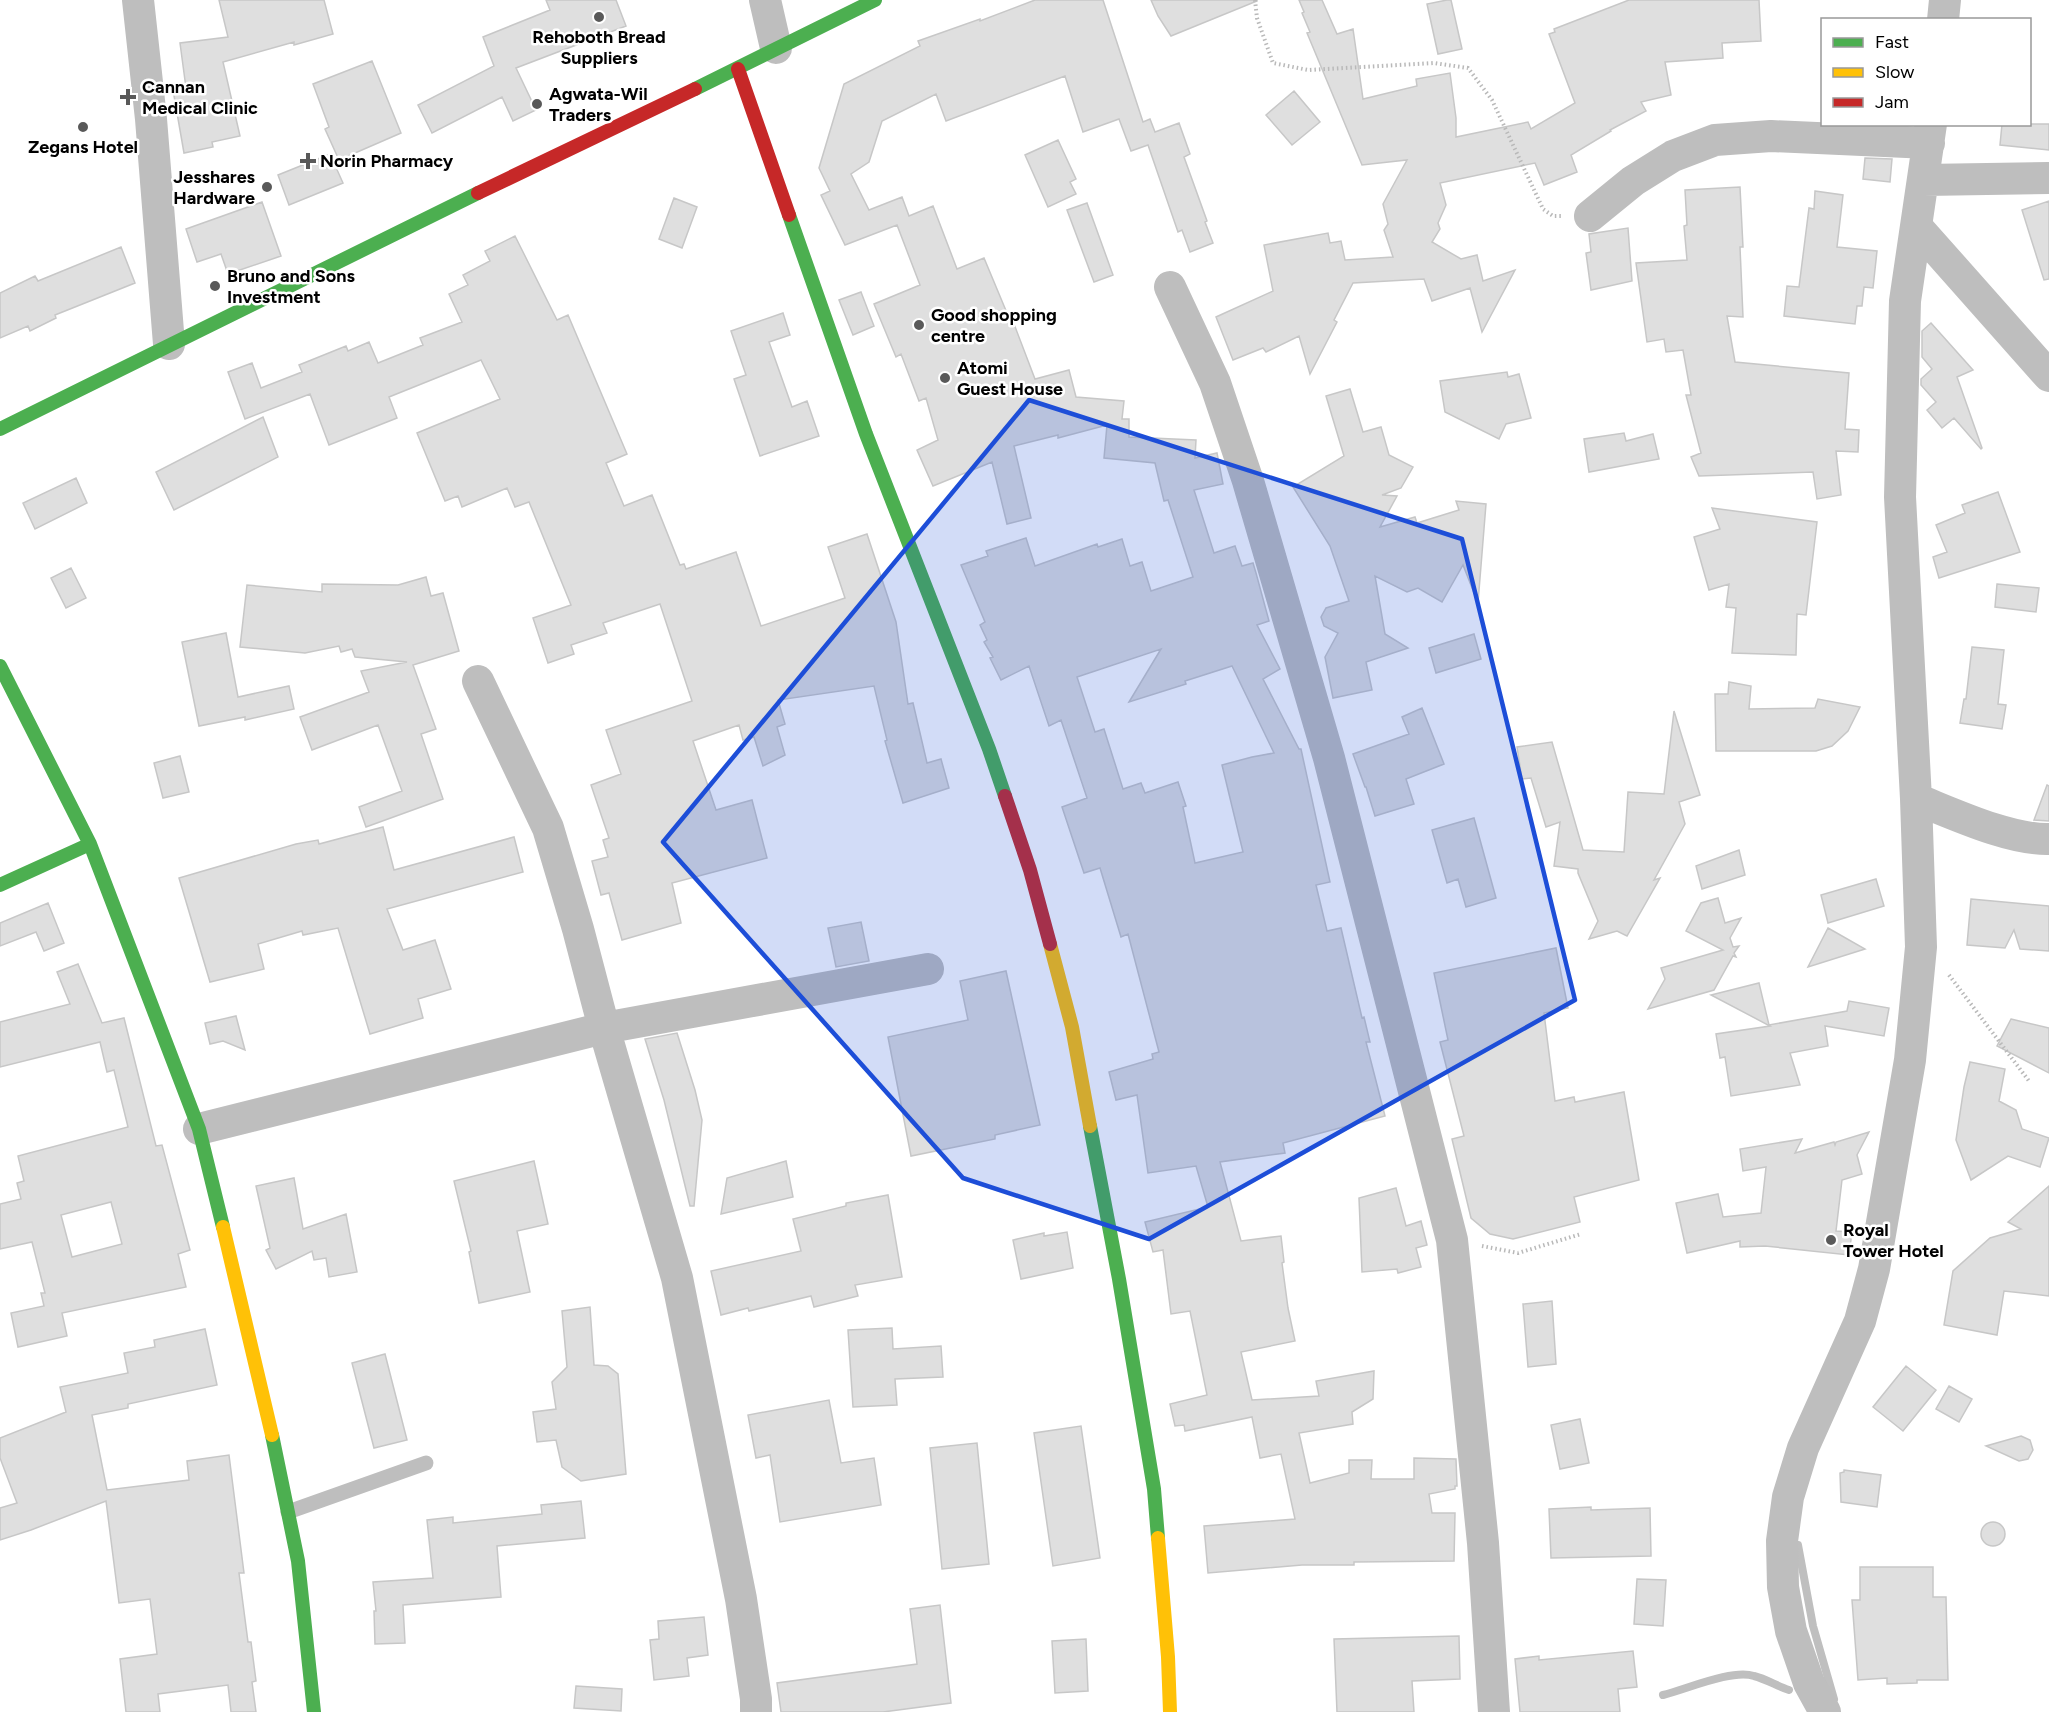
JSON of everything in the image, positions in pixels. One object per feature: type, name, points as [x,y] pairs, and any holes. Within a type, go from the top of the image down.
[{"type":"street","points":[[138,0],[151,119],[169,344]]},
{"type":"street","points":[[765,0],[776,48]]},
{"type":"street","points":[[0,429],[440,211],[738,69],[875,0]]},
{"type":"street","points":[[1943,18],[1945,0]]},
{"type":"street","points":[[738,69],[866,434],[989,749],[1030,870],[1069,1016],[1119,1279],[1154,1489],[1168,1657],[1170,1712]]},
{"type":"street","points":[[1590,216],[1633,181],[1672,156],[1715,140],[1771,136],[1930,134],[1905,301],[1900,497],[1917,799],[1921,947],[1910,1060],[1874,1269],[1860,1321],[1803,1448],[1788,1497],[1783,1530],[1783,1587],[1791,1630],[1809,1683],[1825,1712]]},
{"type":"street","points":[[1924,180],[2049,178]]},
{"type":"street","points":[[1917,226],[2049,376]]},
{"type":"street","points":[[1170,287],[1215,383],[1248,482],[1329,758],[1452,1240],[1483,1543],[1494,1712]]},
{"type":"street","points":[[0,666],[90,844],[199,1129],[266,1405],[298,1561],[314,1712]]},
{"type":"street","points":[[478,681],[548,828],[677,1278],[741,1599],[756,1712]]},
{"type":"street","points":[[1917,799],[1983,825],[2049,839]]},
{"type":"street","points":[[0,885],[90,844]]},
{"type":"street","points":[[199,1129],[604,1028],[928,969]]},
{"type":"lane","points":[[288,1512],[426,1463]]},
{"type":"path","points":[[1255,0],[1257,18],[1273,63],[1308,70],[1434,63],[1468,68],[1492,100],[1543,209],[1553,216],[1590,216]]},
{"type":"path","points":[[1921,947],[1952,977],[2029,1081]]},
{"type":"path","points":[[1452,1240],[1518,1253],[1581,1234]]},
{"type":"highlighted area","points":[[1029,400],[1462,539],[1575,1000],[1149,1239],[963,1178],[663,842]]},
{"type":"building","points":[[219,0],[324,0],[333,34],[294,45],[294,42],[223,62],[240,136],[212,142],[213,147],[184,153],[173,90],[186,88],[180,43],[228,37]]},
{"type":"building","points":[[546,0],[616,0],[626,26],[516,68],[536,110],[513,121],[502,97],[432,133],[418,105],[494,66],[483,37],[550,10]]},
{"type":"building","points":[[1035,0],[1103,0],[1143,122],[1150,119],[1155,132],[1179,123],[1190,154],[1184,157],[1213,243],[1190,252],[1182,230],[1178,232],[1148,145],[1131,151],[1119,119],[1083,132],[1065,76],[946,121],[936,94],[882,121],[869,162],[851,174],[869,210],[902,197],[909,216],[933,206],[957,269],[984,258],[1012,325],[1014,324],[1035,379],[1069,370],[1076,397],[1124,401],[1122,419],[1129,419],[1129,437],[1196,440],[1195,458],[1217,453],[1223,484],[1194,490],[1214,553],[1235,546],[1242,566],[1253,563],[1269,621],[1257,625],[1280,669],[1263,679],[1301,749],[1330,882],[1316,885],[1327,931],[1341,928],[1362,1018],[1364,1017],[1370,1042],[1366,1042],[1385,1116],[1283,1143],[1285,1153],[1220,1162],[1241,1241],[1281,1236],[1288,1308],[1295,1341],[1241,1352],[1252,1400],[1319,1396],[1316,1381],[1374,1371],[1373,1399],[1352,1412],[1353,1424],[1299,1433],[1310,1483],[1349,1473],[1349,1460],[1372,1460],[1371,1479],[1414,1479],[1414,1458],[1456,1459],[1457,1486],[1455,1489],[1429,1494],[1432,1513],[1455,1513],[1454,1561],[1354,1562],[1354,1565],[1302,1565],[1208,1573],[1204,1526],[1295,1519],[1281,1454],[1260,1458],[1252,1417],[1185,1431],[1184,1425],[1175,1426],[1170,1404],[1207,1395],[1190,1311],[1171,1314],[1163,1250],[1153,1252],[1145,1222],[1208,1207],[1196,1166],[1148,1173],[1137,1095],[1116,1100],[1109,1072],[1153,1059],[1152,1054],[1159,1052],[1128,934],[1121,937],[1100,868],[1084,873],[1062,807],[1087,798],[1061,720],[1049,726],[1029,666],[1001,680],[990,658],[993,657],[984,642],[987,640],[980,625],[985,622],[961,565],[988,556],[986,551],[1026,538],[1035,566],[1097,544],[1098,547],[1122,539],[1130,566],[1142,562],[1151,591],[1193,577],[1168,500],[1164,501],[1155,463],[1104,458],[1107,425],[1058,438],[1058,435],[1014,446],[1031,518],[1007,524],[992,462],[933,486],[917,450],[938,440],[926,398],[919,401],[901,354],[896,357],[874,304],[920,285],[897,225],[845,245],[821,195],[830,191],[819,168],[844,84],[920,46],[918,41],[980,19],[980,21]],"holes":[[[1161,649],[1129,702],[1186,684],[1185,681],[1232,666],[1274,753],[1222,765],[1243,852],[1195,863],[1183,807],[1186,806],[1178,782],[1145,793],[1141,783],[1123,789],[1104,729],[1095,732],[1077,677]]]},
{"type":"building","points":[[1151,0],[1257,0],[1257,1],[1171,36]]},
{"type":"building","points":[[1299,0],[1322,0],[1337,34],[1353,29],[1363,99],[1417,86],[1416,79],[1450,73],[1456,137],[1528,122],[1531,129],[1575,103],[1549,34],[1555,32],[1554,29],[1629,0],[1759,0],[1761,41],[1722,43],[1723,58],[1665,62],[1671,95],[1641,102],[1646,111],[1610,130],[1571,155],[1577,172],[1544,185],[1535,163],[1440,183],[1446,205],[1438,223],[1440,229],[1432,242],[1461,259],[1477,255],[1483,281],[1515,270],[1482,332],[1470,288],[1432,301],[1424,279],[1353,283],[1334,320],[1337,322],[1310,374],[1299,336],[1266,352],[1263,348],[1233,360],[1216,317],[1273,291],[1264,245],[1328,233],[1330,243],[1341,241],[1345,260],[1393,257],[1384,230],[1388,224],[1383,204],[1407,160],[1362,165],[1307,33],[1310,32]]},
{"type":"building","points":[[1451,0],[1462,49],[1438,54],[1427,4]]},
{"type":"building","points":[[372,61],[401,133],[339,160],[325,129],[329,127],[313,84]]},
{"type":"building","points":[[1294,91],[1320,122],[1292,145],[1266,115]]},
{"type":"building","points":[[2049,124],[2049,150],[2000,145],[2002,126]]},
{"type":"building","points":[[1058,140],[1076,179],[1070,182],[1076,194],[1048,207],[1025,155]]},
{"type":"building","points":[[330,154],[343,183],[289,205],[278,175]]},
{"type":"building","points":[[1865,158],[1892,159],[1890,182],[1863,179]]},
{"type":"building","points":[[1740,187],[1743,317],[1727,316],[1735,362],[1849,373],[1845,429],[1859,430],[1858,452],[1836,451],[1841,495],[1817,499],[1813,472],[1699,476],[1691,457],[1701,453],[1686,395],[1691,395],[1683,350],[1666,352],[1664,339],[1647,342],[1636,263],[1687,260],[1684,226],[1687,225],[1685,190]]},
{"type":"building","points":[[1815,191],[1843,195],[1837,247],[1877,251],[1873,288],[1864,287],[1862,306],[1857,306],[1855,324],[1784,316],[1787,286],[1799,287],[1809,208],[1814,209]]},
{"type":"building","points":[[674,198],[697,207],[682,248],[659,239]]},
{"type":"building","points":[[2049,201],[2049,279],[2044,280],[2022,210]]},
{"type":"building","points":[[262,202],[281,256],[228,274],[221,254],[197,262],[186,229]]},
{"type":"building","points":[[1087,203],[1113,275],[1094,282],[1067,210]]},
{"type":"building","points":[[1628,228],[1632,281],[1591,290],[1586,253],[1591,252],[1589,234]]},
{"type":"building","points":[[515,236],[557,320],[568,315],[627,454],[606,463],[624,506],[652,495],[680,565],[684,564],[686,569],[736,552],[761,626],[845,598],[828,547],[867,534],[896,622],[908,704],[913,703],[927,763],[941,759],[949,788],[903,803],[885,741],[887,740],[874,686],[778,700],[785,724],[777,727],[785,755],[763,766],[754,737],[743,740],[739,725],[693,741],[716,810],[752,800],[767,858],[672,883],[681,923],[622,940],[609,893],[601,895],[592,861],[608,857],[603,840],[609,838],[591,785],[621,774],[606,730],[692,701],[660,604],[603,623],[607,633],[571,645],[574,654],[548,663],[533,618],[571,605],[529,502],[515,507],[507,488],[462,507],[458,496],[445,501],[417,433],[500,399],[481,360],[389,397],[397,418],[329,445],[310,394],[245,419],[228,372],[252,363],[261,388],[302,372],[299,365],[346,346],[348,351],[369,342],[378,363],[423,345],[420,338],[462,322],[449,294],[468,285],[463,275],[490,261],[485,251]]},
{"type":"building","points":[[121,247],[135,283],[55,315],[56,318],[30,331],[28,326],[0,338],[0,293],[35,276],[38,281]]},
{"type":"building","points":[[861,292],[874,326],[853,335],[839,300]]},
{"type":"building","points":[[783,313],[790,335],[769,342],[792,407],[807,401],[819,436],[760,456],[734,379],[746,375],[731,331]]},
{"type":"building","points":[[1931,323],[1973,370],[1957,377],[1981,449],[1954,418],[1942,428],[1927,410],[1936,402],[1921,385],[1921,379],[1932,369],[1922,357],[1922,331]]},
{"type":"building","points":[[1507,372],[1508,377],[1519,374],[1531,418],[1506,424],[1499,439],[1445,412],[1440,381]]},
{"type":"building","points":[[1350,389],[1363,432],[1381,427],[1389,455],[1413,467],[1401,488],[1382,495],[1397,496],[1380,527],[1415,517],[1417,523],[1459,510],[1456,501],[1486,504],[1478,603],[1463,565],[1442,602],[1418,588],[1407,592],[1375,576],[1385,634],[1408,648],[1366,662],[1372,690],[1333,698],[1325,657],[1338,633],[1324,626],[1321,617],[1326,608],[1349,601],[1330,546],[1293,487],[1344,456],[1326,396]]},
{"type":"building","points":[[263,417],[278,457],[174,510],[156,472]]},
{"type":"building","points":[[1624,433],[1626,441],[1653,434],[1659,459],[1589,472],[1584,439]]},
{"type":"building","points":[[76,478],[87,503],[35,529],[23,503]]},
{"type":"building","points":[[1998,492],[2020,552],[1939,578],[1933,557],[1947,552],[1936,525],[1965,513],[1962,505]]},
{"type":"building","points":[[1712,508],[1817,522],[1806,615],[1797,614],[1796,655],[1732,653],[1736,608],[1726,607],[1729,584],[1709,590],[1694,537],[1720,529]]},
{"type":"building","points":[[71,568],[86,598],[66,608],[51,578]]},
{"type":"building","points":[[426,577],[431,596],[443,593],[459,651],[413,665],[436,729],[421,734],[443,799],[366,827],[359,807],[402,791],[378,725],[312,750],[300,717],[369,692],[361,671],[407,662],[355,657],[352,649],[341,652],[339,646],[305,653],[240,647],[247,585],[322,592],[322,584],[398,585]]},
{"type":"building","points":[[1997,584],[2039,588],[2036,612],[1995,607]]},
{"type":"building","points":[[226,633],[238,697],[289,686],[294,709],[245,720],[245,717],[199,726],[182,642]]},
{"type":"building","points":[[1474,634],[1481,659],[1436,673],[1429,648]]},
{"type":"building","points":[[1972,647],[2004,650],[1998,704],[2006,705],[2002,729],[1960,723],[1964,699],[1966,699]]},
{"type":"building","points":[[1729,682],[1751,686],[1749,709],[1815,708],[1818,699],[1860,707],[1848,731],[1832,746],[1816,751],[1716,751],[1715,694],[1728,694]]},
{"type":"building","points":[[1422,708],[1444,764],[1406,779],[1414,804],[1375,816],[1353,754],[1409,734],[1402,717]]},
{"type":"building","points":[[1674,711],[1700,795],[1679,802],[1685,824],[1654,880],[1660,878],[1627,936],[1617,931],[1589,939],[1598,921],[1578,869],[1554,866],[1560,822],[1546,827],[1531,778],[1522,779],[1517,747],[1552,742],[1583,850],[1624,852],[1628,792],[1664,794]]},
{"type":"building","points":[[180,756],[189,792],[163,798],[154,763]]},
{"type":"building","points":[[2047,785],[2049,786],[2049,821],[2034,820]]},
{"type":"building","points":[[1474,818],[1496,898],[1466,907],[1458,879],[1447,883],[1432,830]]},
{"type":"building","points":[[383,827],[394,870],[514,837],[523,872],[387,909],[403,950],[435,940],[451,989],[418,999],[423,1018],[370,1034],[338,928],[303,935],[302,931],[258,944],[264,969],[210,982],[179,878],[296,844],[318,840],[319,844]]},
{"type":"building","points":[[1739,850],[1745,875],[1702,889],[1696,866]]},
{"type":"building","points":[[1876,879],[1884,906],[1828,923],[1821,895]]},
{"type":"building","points":[[1718,898],[1725,923],[1741,918],[1730,938],[1733,947],[1739,946],[1734,953],[1736,957],[1733,956],[1714,990],[1648,1009],[1665,979],[1661,968],[1723,950],[1686,931],[1701,903]]},
{"type":"building","points":[[1971,899],[2049,906],[2049,951],[2020,949],[2014,930],[2005,948],[1967,945]]},
{"type":"building","points":[[48,903],[64,943],[44,951],[36,932],[0,946],[0,923]]},
{"type":"building","points":[[861,922],[869,961],[836,967],[828,928]]},
{"type":"building","points":[[1828,928],[1865,949],[1808,967]]},
{"type":"building","points":[[1556,948],[1568,1008],[1544,1013],[1555,1101],[1574,1097],[1575,1102],[1624,1092],[1639,1180],[1574,1197],[1580,1222],[1513,1239],[1490,1234],[1471,1218],[1452,1139],[1464,1136],[1440,1042],[1448,1040],[1434,973]]},
{"type":"building","points":[[78,964],[102,1023],[124,1018],[156,1146],[162,1145],[190,1250],[178,1254],[186,1287],[62,1313],[67,1336],[18,1347],[11,1313],[44,1306],[41,1293],[45,1293],[32,1242],[0,1249],[0,1204],[21,1199],[17,1183],[24,1181],[18,1156],[128,1127],[114,1070],[107,1072],[100,1042],[0,1067],[0,1022],[70,1004],[57,972]],"holes":[[[111,1202],[122,1244],[72,1257],[61,1215]]]},
{"type":"building","points":[[1006,971],[1040,1125],[995,1135],[995,1139],[911,1156],[888,1037],[968,1020],[960,981]]},
{"type":"building","points":[[1759,983],[1769,1025],[1847,1011],[1849,1001],[1889,1008],[1884,1036],[1825,1026],[1828,1046],[1790,1053],[1800,1085],[1731,1096],[1725,1057],[1720,1058],[1716,1034],[1770,1026],[1711,995]]},
{"type":"building","points":[[236,1016],[245,1050],[223,1041],[210,1044],[205,1023]]},
{"type":"building","points":[[2011,1019],[2049,1028],[2049,1073],[1997,1046]]},
{"type":"building","points":[[677,1033],[702,1120],[694,1206],[690,1206],[664,1100],[645,1039]]},
{"type":"building","points":[[1970,1062],[2005,1069],[1999,1101],[2016,1110],[2022,1129],[2049,1138],[2040,1167],[2008,1156],[1971,1180],[1956,1140]]},
{"type":"building","points":[[1869,1132],[1857,1155],[1862,1174],[1842,1180],[1836,1231],[1852,1232],[1849,1255],[1765,1246],[1740,1247],[1740,1241],[1687,1253],[1676,1203],[1718,1194],[1723,1217],[1761,1213],[1766,1167],[1743,1171],[1740,1149],[1802,1139],[1795,1153],[1834,1142],[1835,1145],[1836,1142]]},
{"type":"building","points":[[534,1161],[548,1224],[517,1231],[530,1292],[479,1303],[469,1252],[471,1251],[454,1181]]},
{"type":"building","points":[[786,1161],[793,1197],[721,1214],[727,1178]]},
{"type":"building","points":[[294,1178],[303,1229],[346,1214],[357,1272],[329,1277],[326,1258],[314,1260],[312,1251],[276,1269],[266,1250],[270,1248],[256,1186]]},
{"type":"building","points":[[2049,1186],[2049,1296],[2004,1291],[1997,1335],[1944,1325],[1953,1271],[1990,1238],[2021,1229],[2008,1222]]},
{"type":"building","points":[[1396,1188],[1406,1226],[1421,1221],[1427,1245],[1416,1248],[1421,1267],[1398,1273],[1397,1269],[1362,1272],[1359,1198]]},
{"type":"building","points":[[888,1195],[902,1277],[855,1285],[858,1296],[814,1307],[811,1296],[749,1311],[748,1308],[721,1315],[711,1271],[801,1251],[793,1219],[846,1206],[846,1203]]},
{"type":"building","points":[[1067,1232],[1073,1268],[1021,1279],[1013,1240],[1044,1233],[1044,1236]]},
{"type":"building","points":[[1552,1301],[1556,1364],[1528,1367],[1523,1304]]},
{"type":"building","points":[[590,1307],[594,1365],[608,1366],[618,1374],[626,1474],[581,1481],[562,1467],[556,1440],[537,1442],[533,1412],[556,1409],[552,1382],[567,1367],[562,1311]]},
{"type":"building","points":[[892,1328],[893,1349],[941,1346],[943,1377],[895,1379],[897,1405],[853,1407],[848,1330]]},
{"type":"building","points":[[205,1329],[217,1385],[128,1404],[128,1408],[92,1415],[107,1490],[189,1480],[187,1461],[229,1455],[244,1573],[239,1573],[248,1642],[251,1642],[256,1681],[252,1682],[256,1712],[231,1712],[228,1685],[158,1694],[160,1712],[126,1712],[120,1659],[157,1654],[150,1599],[119,1603],[106,1501],[0,1540],[0,1508],[17,1503],[0,1458],[0,1438],[66,1412],[60,1387],[128,1373],[124,1353],[155,1347],[154,1340]]},
{"type":"building","points":[[385,1354],[407,1440],[374,1448],[352,1363]]},
{"type":"building","points":[[1906,1366],[1936,1390],[1903,1431],[1873,1407]]},
{"type":"building","points":[[1949,1386],[1972,1399],[1959,1422],[1936,1409]]},
{"type":"building","points":[[829,1400],[841,1463],[874,1458],[881,1505],[780,1522],[770,1455],[756,1458],[748,1415]]},
{"type":"building","points":[[1580,1419],[1589,1463],[1560,1469],[1551,1425]]},
{"type":"building","points":[[1081,1426],[1100,1558],[1053,1566],[1034,1433]]},
{"type":"building","points":[[2021,1436],[2030,1440],[2033,1450],[2028,1459],[2019,1461],[1986,1446]]},
{"type":"building","points":[[977,1443],[989,1564],[942,1569],[930,1448]]},
{"type":"building","points":[[1844,1470],[1881,1475],[1877,1507],[1841,1502],[1840,1473]]},
{"type":"building","points":[[581,1501],[585,1538],[497,1546],[501,1597],[403,1605],[405,1643],[375,1644],[374,1611],[376,1611],[373,1582],[433,1578],[427,1520],[453,1517],[453,1523],[542,1514],[541,1505]]},
{"type":"building","points":[[1591,1507],[1591,1510],[1650,1508],[1651,1556],[1551,1558],[1549,1509]]},
{"type":"building","points":[[1993,1522],[2002,1525],[2005,1534],[2002,1543],[1993,1546],[1984,1543],[1981,1534],[1984,1525]]},
{"type":"building","points":[[1860,1567],[1933,1567],[1933,1597],[1946,1597],[1948,1680],[1917,1680],[1917,1683],[1887,1684],[1887,1678],[1858,1680],[1852,1600],[1860,1600]]},
{"type":"building","points":[[1637,1579],[1666,1580],[1663,1626],[1634,1624]]},
{"type":"building","points":[[940,1605],[951,1703],[883,1712],[781,1712],[777,1683],[917,1664],[910,1609]]},
{"type":"building","points":[[704,1617],[708,1655],[687,1658],[689,1676],[654,1680],[650,1640],[659,1639],[658,1621]]},
{"type":"building","points":[[1459,1636],[1460,1679],[1412,1681],[1414,1712],[1337,1712],[1334,1639]]},
{"type":"building","points":[[1086,1639],[1088,1691],[1055,1693],[1052,1641]]},
{"type":"building","points":[[1633,1651],[1637,1687],[1618,1689],[1620,1712],[1520,1712],[1515,1659],[1539,1656],[1539,1660]]},
{"type":"building","points":[[576,1686],[622,1689],[621,1711],[574,1708]]},
{"type":"waterway","points":[[1798,1545],[1813,1626],[1834,1699]]},
{"type":"waterway","points":[[1663,1695],[1734,1675],[1758,1677],[1789,1690]]},
{"type":"traffic: fast","points":[[695,89],[875,0]]},
{"type":"traffic: fast","points":[[0,429],[478,193]]},
{"type":"traffic: fast","points":[[789,215],[866,434],[989,749],[1005,796]]},
{"type":"traffic: fast","points":[[0,666],[90,844],[199,1129],[223,1227]]},
{"type":"traffic: fast","points":[[0,885],[90,844]]},
{"type":"traffic: fast","points":[[1090,1126],[1119,1279],[1154,1489],[1158,1538]]},
{"type":"traffic: fast","points":[[272,1435],[298,1561],[314,1712]]},
{"type":"traffic: slow","points":[[1050,944],[1072,1027],[1090,1126]]},
{"type":"traffic: slow","points":[[223,1227],[272,1435]]},
{"type":"traffic: slow","points":[[1158,1538],[1170,1712]]},
{"type":"traffic: jam","points":[[738,69],[789,215]]},
{"type":"traffic: jam","points":[[478,193],[695,89]]},
{"type":"traffic: jam","points":[[1005,796],[1030,870],[1050,944]]},
{"type":"place","name":"Rehoboth Bread Suppliers","points":[[599,17]]},
{"type":"place","name":"Cannan Medical Clinic","points":[[128,97]]},
{"type":"place","name":"Agwata-Wil Traders","points":[[537,104]]},
{"type":"place","name":"Zegans Hotel","points":[[83,127]]},
{"type":"place","name":"Norin Pharmacy","points":[[308,161]]},
{"type":"place","name":"Jesshares Hardware","points":[[267,187]]},
{"type":"place","name":"Bruno and Sons Investment","points":[[215,286]]},
{"type":"place","name":"Good shopping centre","points":[[919,325]]},
{"type":"place","name":"Atomi Guest House","points":[[945,378]]},
{"type":"place","name":"Royal Tower Hotel","points":[[1831,1240]]}]
